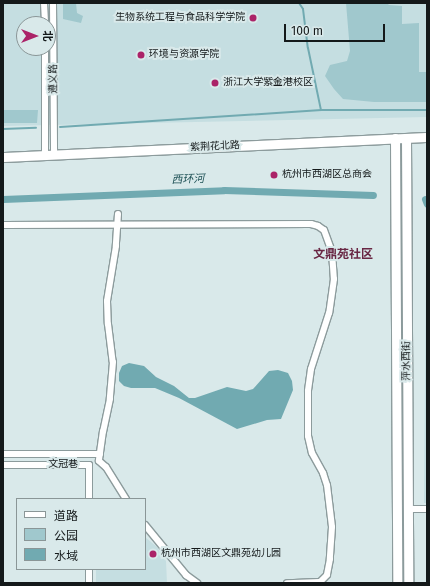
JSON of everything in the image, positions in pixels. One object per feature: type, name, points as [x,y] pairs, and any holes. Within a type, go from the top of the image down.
[{"type":"main road","name":"紫荆花北路","points":[[3,157],[427,137]]},
{"type":"main road","name":"萍水西街","points":[[395,138],[397,583]]},
{"type":"main road","name":"萍水西街","points":[[406,138],[408,583]]},
{"type":"street","points":[[44,3],[44,16]]},
{"type":"street","name":"遵义路","points":[[50,155],[53,3]]},
{"type":"street","name":"遵义路","points":[[45,56],[50,155]]},
{"type":"street","points":[[118,214],[108,301],[108,324],[113,362],[110,399],[103,431],[99,461],[106,467],[125,498]]},
{"type":"street","points":[[3,225],[117,226],[311,224],[324,230],[332,252],[334,279],[329,314],[311,369],[308,391],[308,436],[312,453],[323,473],[327,485],[332,527],[330,559],[327,575],[320,582],[287,583]]},
{"type":"street","points":[[3,454],[100,454]]},
{"type":"street","name":"文冠巷","points":[[3,465],[89,465],[89,498]]},
{"type":"street","points":[[408,510],[427,509]]},
{"type":"street","points":[[146,526],[186,575],[197,583]]},
{"type":"street","points":[[89,570],[89,583]]},
{"type":"shaded area","name":"浙江大学紫金港校区","points":[[3,3],[427,3],[427,117],[3,126]]},
{"type":"shaded area","points":[[426,261],[427,503],[424,503]]},
{"type":"shaded area","name":"杭州市西湖区文鼎苑幼儿园","points":[[146,538],[157,547],[166,561],[167,583],[96,583],[96,570],[146,570]]},
{"type":"green space","points":[[63,3],[76,3],[77,13],[83,16],[81,23],[63,19]]},
{"type":"green space","points":[[346,3],[387,3],[389,5],[402,6],[402,24],[419,23],[419,72],[427,72],[427,102],[374,102],[343,99],[334,89],[325,76],[330,65],[347,61],[350,51]]},
{"type":"green space","points":[[3,110],[38,110],[37,123],[3,123]]},
{"type":"water","points":[[129,363],[144,366],[156,377],[174,386],[189,398],[195,398],[227,387],[246,391],[253,389],[269,371],[278,370],[288,373],[292,381],[293,390],[281,419],[267,420],[237,429],[179,398],[155,388],[131,388],[124,386],[119,381],[119,373],[122,366]]},
{"type":"waterway","points":[[299,3],[303,9],[308,48],[321,110]]},
{"type":"waterway","points":[[60,127],[321,110],[427,110]]},
{"type":"waterway","points":[[3,129],[36,128]]},
{"type":"waterway","name":"西环河","points":[[3,199],[224,190],[373,195]]},
{"type":"waterway","name":"西环河","points":[[425,199],[427,204]]},
{"type":"place","name":"生物系统工程与食品科学学院","points":[[253,18]]},
{"type":"place","name":"环境与资源学院","points":[[141,55]]},
{"type":"place","name":"浙江大学紫金港校区","points":[[215,83]]},
{"type":"place","name":"杭州市西湖区总商会","points":[[274,175]]},
{"type":"place","name":"杭州市西湖区文鼎苑幼儿园","points":[[153,554]]},
{"type":"district","name":"文鼎苑社区","points":[[343,255]]}]
